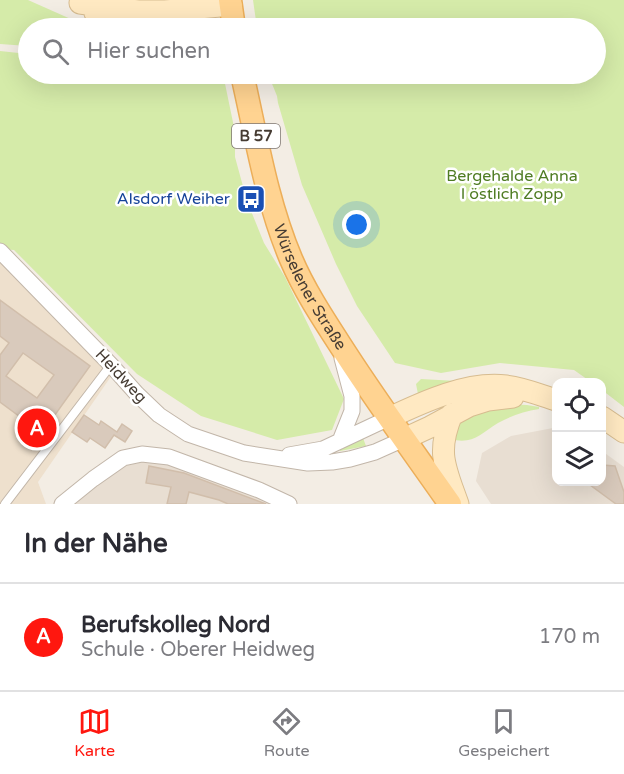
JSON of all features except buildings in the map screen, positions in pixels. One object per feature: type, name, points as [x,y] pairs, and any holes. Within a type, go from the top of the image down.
[{"type":"main road","points":[[77,2],[138,11],[172,6],[231,18]]},
{"type":"main road","points":[[77,2],[103,18]]},
{"type":"main road","name":"Würselener Straße","points":[[244,84],[271,199],[291,260],[338,341],[404,439]]},
{"type":"main road","points":[[389,418],[418,404],[462,390],[484,386],[504,385],[521,388],[552,399]]},
{"type":"main road","points":[[404,439],[469,406],[488,400],[512,397],[552,399]]},
{"type":"main road","points":[[452,414],[443,441],[444,464],[458,504]]},
{"type":"main road","points":[[606,420],[624,432]]},
{"type":"main road","name":"B 57","points":[[404,439],[450,504]]},
{"type":"street","name":"Heidweg","points":[[0,251],[7,264],[111,365],[137,394],[159,415],[188,434],[244,453],[308,463],[332,462],[375,452],[404,439]]},
{"type":"street","points":[[338,341],[352,396],[352,411],[340,441]]},
{"type":"street","name":"Heidweg","points":[[268,458],[322,449],[389,418]]},
{"type":"street","points":[[62,504],[123,458],[142,454],[169,457],[259,489],[289,504]]},
{"type":"lane","points":[[5,504],[111,365]]},
{"type":"shaded area","points":[[0,262],[112,375],[38,482],[46,504],[0,504]]},
{"type":"shaded area","points":[[552,428],[552,486],[606,486],[606,454],[624,467],[624,504],[491,504],[476,481],[482,453],[511,436]]},
{"type":"shaded area","points":[[168,461],[280,504],[71,504],[125,466],[142,462]]},
{"type":"green space","points":[[0,0],[28,0],[68,18],[18,18],[18,45],[0,44]]},
{"type":"green space","name":"Bergehalde Anna I östlich Zopp","points":[[253,0],[624,0],[624,407],[606,393],[606,378],[585,378],[574,370],[500,363],[441,373],[395,363],[357,306],[336,264],[302,185],[272,84],[606,84],[606,18],[256,18]]},
{"type":"green space","points":[[0,51],[18,53],[18,84],[225,84],[235,132],[235,157],[247,201],[264,243],[285,277],[344,399],[332,430],[277,440],[201,416],[137,374],[14,250],[0,249]]},
{"type":"green space","points":[[421,379],[457,381],[418,394],[416,384]]},
{"type":"green space","points":[[500,404],[527,405],[539,407],[539,409],[508,418],[471,439],[465,441],[450,439],[461,420]]},
{"type":"green space","points":[[363,438],[366,446],[340,451],[339,448]]},
{"type":"place","name":"Alsdorf Weiher","points":[[251,199]]},
{"type":"place","name":"Berufskolleg Nord","points":[[37,428]]}]
